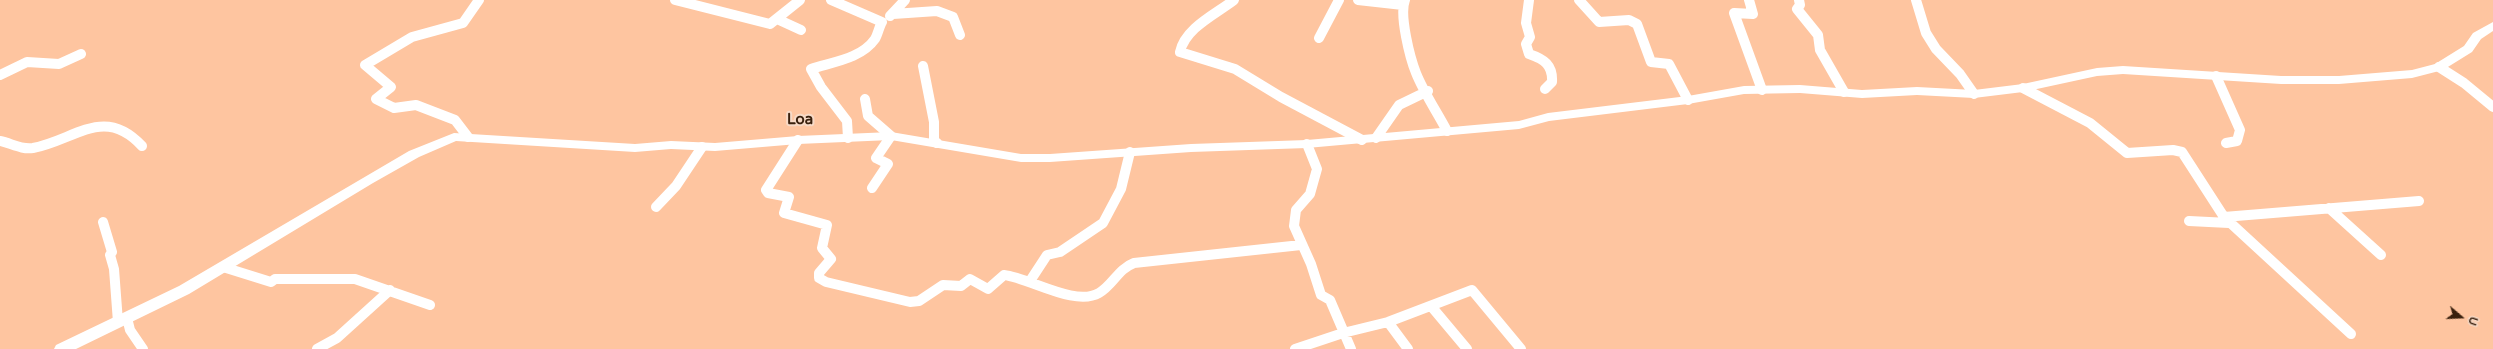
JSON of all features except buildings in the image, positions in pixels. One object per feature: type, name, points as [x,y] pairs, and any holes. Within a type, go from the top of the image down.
[{"type":"street","points":[[468,137],[455,120],[416,105],[394,108],[376,99],[391,87],[365,65],[412,36],[463,23],[479,0]]},
{"type":"street","points":[[675,0],[770,24],[800,0]]},
{"type":"street","points":[[832,0],[882,22]]},
{"type":"street","points":[[848,138],[847,121],[821,87],[811,69],[856,54],[866,48],[875,39],[882,22],[893,14],[905,0]]},
{"type":"street","points":[[1234,0],[1201,23],[1181,43],[1180,52],[1235,69],[1281,97],[1362,140]]},
{"type":"street","points":[[1319,38],[1339,0]]},
{"type":"street","points":[[1358,0],[1404,2],[1405,28],[1416,73],[1428,91],[1447,131]]},
{"type":"street","points":[[1529,0],[1526,23],[1530,37],[1526,44],[1529,54],[1545,59],[1551,70],[1552,82],[1545,88]]},
{"type":"street","points":[[1579,0],[1587,11],[1599,22],[1629,20],[1637,24],[1651,62],[1669,64],[1688,100]]},
{"type":"street","points":[[1750,0],[1753,14],[1734,13],[1762,90]]},
{"type":"street","points":[[1798,0],[1800,5],[1797,10],[1818,35],[1820,50],[1844,92]]},
{"type":"street","points":[[1916,0],[1926,33],[1936,49],[1960,74],[1974,94]]},
{"type":"street","points":[[893,14],[940,12],[953,17],[960,35]]},
{"type":"street","points":[[777,19],[800,30]]},
{"type":"street","points":[[62,349],[184,290],[414,154],[454,137],[604,148],[635,148],[671,145],[702,147],[798,140],[891,136],[1021,158],[1074,158],[1130,152],[1308,144],[1362,140],[1519,125],[1548,117],[1688,100],[1718,93],[1762,90],[1800,89],[1862,94],[1917,91],[1974,94],[2023,88],[2110,70],[2155,70],[2281,80],[2328,80],[2412,74],[2439,68],[2468,49],[2477,36],[2493,26]]},
{"type":"street","points":[[0,75],[27,62],[59,64],[81,54]]},
{"type":"street","points":[[923,66],[934,122],[934,141],[937,143]]},
{"type":"street","points":[[2439,68],[2464,83],[2493,107]]},
{"type":"street","points":[[2216,76],[2241,134],[2237,141],[2226,143]]},
{"type":"street","points":[[2023,88],[2090,123],[2127,153],[2173,150],[2182,152],[2226,220],[2351,334]]},
{"type":"street","points":[[1376,138],[1399,105],[1428,91]]},
{"type":"street","points":[[865,99],[868,116],[891,136]]},
{"type":"street","points":[[0,141],[21,149],[32,148],[81,130],[115,128],[129,132],[142,146]]},
{"type":"street","points":[[872,188],[888,164],[876,158],[891,136]]},
{"type":"street","points":[[798,140],[767,188],[766,192],[789,197],[784,213],[827,225],[822,248],[831,259],[817,275],[822,280],[913,303],[943,285],[961,286],[970,279],[986,289],[1004,275],[1030,281],[1072,296],[1087,296],[1100,292],[1120,269],[1134,263],[1301,245]]},
{"type":"street","points":[[1308,144],[1317,169],[1310,194],[1298,206],[1293,216],[1294,226],[1301,245],[1311,264],[1320,295],[1330,300],[1351,349]]},
{"type":"street","points":[[656,207],[676,186],[702,147]]},
{"type":"street","points":[[1030,281],[1047,255],[1060,252],[1103,223],[1122,189],[1130,152]]},
{"type":"street","points":[[2189,221],[2226,220],[2329,208],[2418,201]]},
{"type":"street","points":[[2329,208],[2381,255]]},
{"type":"street","points":[[103,222],[112,252],[110,255],[114,269],[122,320],[143,349]]},
{"type":"street","points":[[223,267],[256,277],[266,278],[270,282],[275,279],[355,279],[430,305]]},
{"type":"street","points":[[317,349],[337,338],[390,290]]},
{"type":"street","points":[[1295,349],[1343,333],[1388,322],[1472,290],[1521,349]]},
{"type":"street","points":[[1431,306],[1467,349]]},
{"type":"street","points":[[1388,322],[1408,349]]},
{"type":"district","name":"Loa","points":[[800,120]]}]
